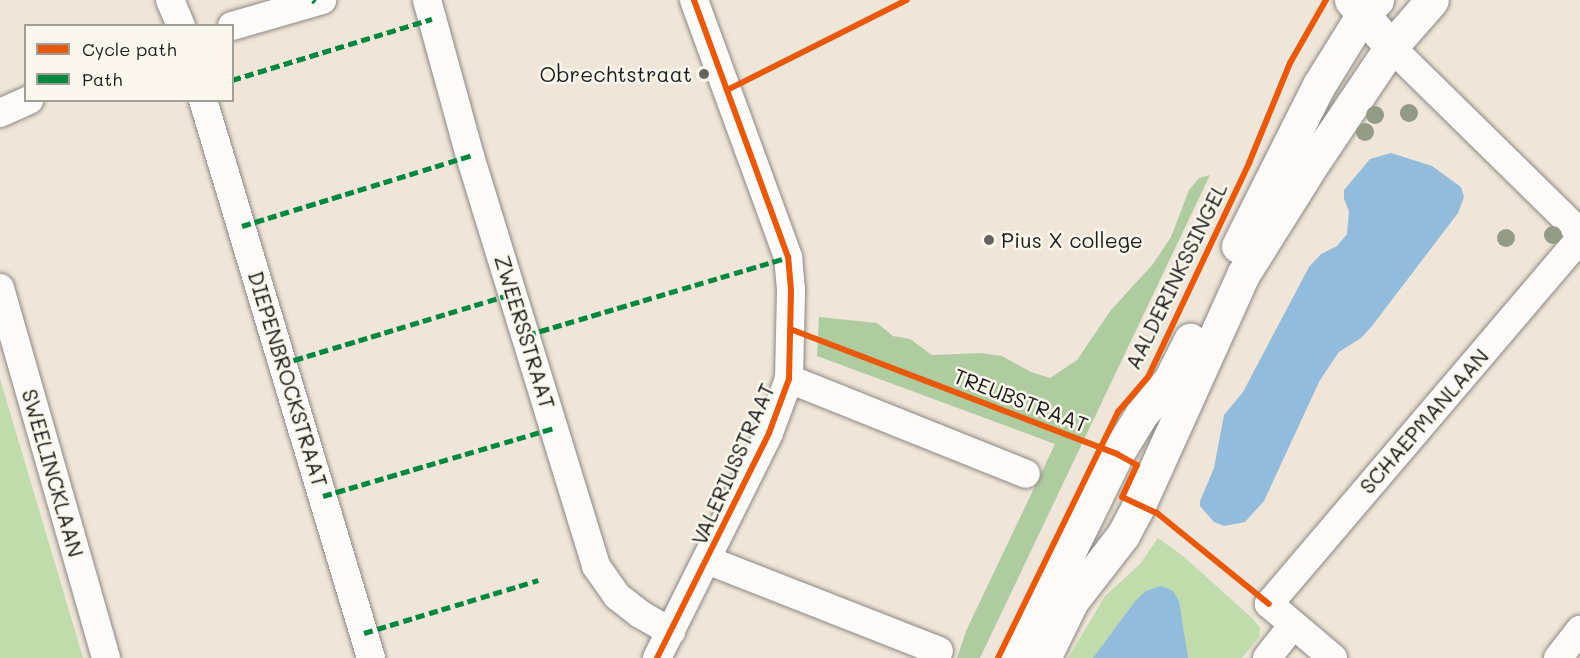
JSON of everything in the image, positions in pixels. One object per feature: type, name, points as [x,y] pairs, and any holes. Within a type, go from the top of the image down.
[{"type":"main road","points":[[1044,658],[1072,601],[1123,535],[1140,503],[1244,273],[1390,47],[1432,0]]},
{"type":"main road","points":[[1364,5],[1390,47]]},
{"type":"main road","name":"AALDERINKSSINGEL","points":[[1017,658],[1117,454],[1141,415],[1170,380],[1319,86],[1364,5]]},
{"type":"street","points":[[170,0],[180,24]]},
{"type":"street","points":[[234,25],[322,0]]},
{"type":"street","name":"ZWEERSSTRAAT","points":[[427,0],[470,156],[596,567],[617,596],[640,614],[671,632]]},
{"type":"street","name":"VALERIUSSTRAAT","points":[[657,658],[769,433],[789,379],[791,290],[788,257],[694,0]]},
{"type":"street","points":[[1390,47],[1580,233]]},
{"type":"street","points":[[0,113],[25,102]]},
{"type":"street","name":"DIEPENBROCKSTRAAT","points":[[204,102],[371,658]]},
{"type":"street","name":"SCHAEPMANLAAN","points":[[1293,625],[1269,604],[1580,238]]},
{"type":"street","name":"SWEELINCKLAAN","points":[[0,288],[106,658]]},
{"type":"street","name":"VALERIUSSTRAAT","points":[[789,379],[1026,474]]},
{"type":"street","name":"VALERIUSSTRAAT","points":[[707,560],[939,651]]},
{"type":"street","points":[[1267,658],[1293,625],[1333,658]]},
{"type":"street","points":[[1558,658],[1580,630]]},
{"type":"green space","points":[[1210,175],[980,658],[957,658],[966,631],[1055,444],[817,356],[819,317],[877,323],[893,336],[910,339],[932,355],[981,353],[1002,356],[1031,372],[1050,378],[1077,360],[1111,310],[1153,264],[1171,237],[1189,190],[1199,178]]},
{"type":"green space","points":[[0,379],[76,634],[83,658],[0,658]]},
{"type":"green space","points":[[1158,538],[1183,556],[1253,619],[1260,628],[1259,637],[1242,658],[1068,658],[1105,596],[1140,564]]},
{"type":"water","points":[[1391,153],[1432,166],[1461,187],[1464,197],[1458,213],[1372,326],[1361,338],[1339,352],[1330,365],[1319,382],[1264,501],[1245,522],[1224,526],[1214,522],[1200,506],[1200,501],[1214,468],[1224,415],[1243,392],[1309,267],[1321,254],[1337,246],[1347,234],[1349,211],[1344,199],[1344,190],[1370,159]]},
{"type":"water","points":[[1161,586],[1173,591],[1179,601],[1188,658],[1093,658],[1136,600],[1146,591]]},
{"type":"marked path","points":[[234,79],[432,19]]},
{"type":"marked path","points":[[242,226],[470,156]]},
{"type":"marked path","points":[[527,335],[788,257]]},
{"type":"marked path","points":[[281,364],[514,293]]},
{"type":"marked path","points":[[323,496],[554,428]]},
{"type":"marked path","points":[[364,633],[538,580]]},
{"type":"cycle path","points":[[657,658],[769,433],[789,379],[791,290],[788,257],[694,0]]},
{"type":"cycle path","points":[[727,90],[907,0]]},
{"type":"cycle path","points":[[998,658],[1118,412],[1148,377],[1249,163],[1290,63],[1326,0]]},
{"type":"cycle path","name":"TREUBSTRAAT","points":[[790,329],[1117,454],[1137,465],[1122,497],[1157,513],[1269,604]]},
{"type":"place","name":"Obrechtstraat","points":[[704,74]]},
{"type":"place","name":"Pius X college","points":[[989,240]]}]
